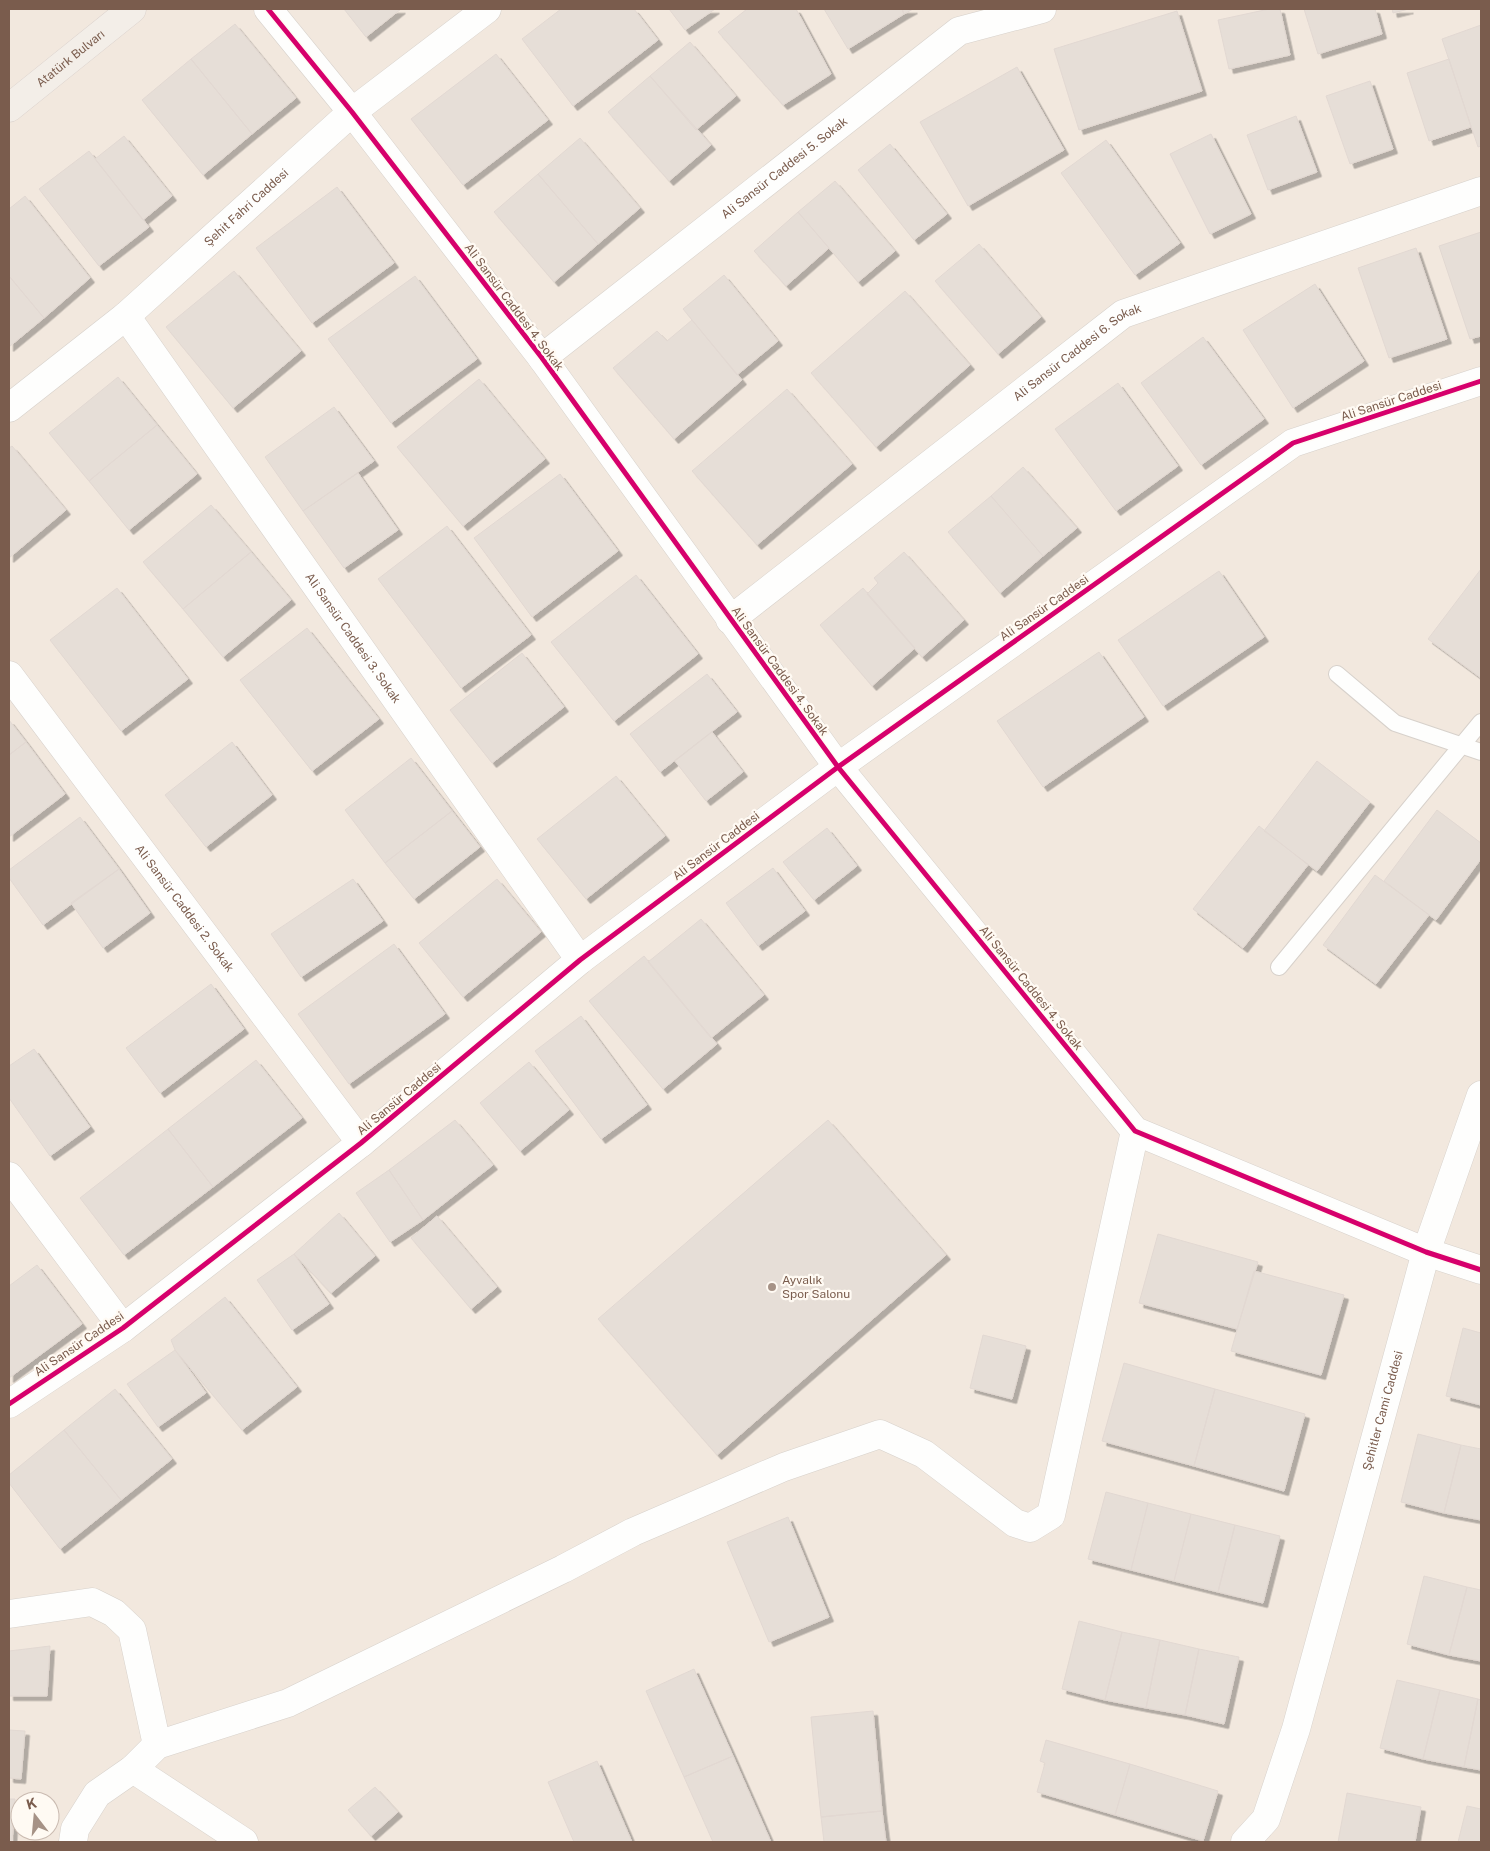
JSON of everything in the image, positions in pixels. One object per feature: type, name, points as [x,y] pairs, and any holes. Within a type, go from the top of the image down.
[{"type":"main road","name":"Atatürk Bulvarı","points":[[9,108],[132,9]]},
{"type":"street","name":"Ali Sansür Caddesi 4. Sokak","points":[[268,9],[352,112],[542,358],[838,767],[1135,1131],[1426,1252],[1481,1270]]},
{"type":"street","name":"Şehit Fahri Caddesi","points":[[9,408],[126,316],[352,112],[487,9]]},
{"type":"street","name":"Ali Sansür Caddesi 5. Sokak","points":[[542,358],[959,31],[1042,9]]},
{"type":"street","name":"Ali Sansür Caddesi 6. Sokak","points":[[730,620],[1123,314],[1481,191]]},
{"type":"street","name":"Ali Sansür Caddesi 3. Sokak","points":[[126,316],[580,960]]},
{"type":"street","name":"Ali Sansür Caddesi","points":[[9,1404],[123,1328],[361,1143],[580,960],[838,767],[1293,443],[1481,381]]},
{"type":"street","name":"Ali Sansür Caddesi 2. Sokak","points":[[9,675],[361,1143]]},
{"type":"street","name":"Şehitler Cami Caddesi","points":[[1245,1842],[1266,1819],[1296,1729],[1426,1252],[1481,1095]]},
{"type":"street","points":[[73,1842],[75,1829],[97,1794],[133,1769],[157,1745],[288,1703],[564,1569],[633,1532],[784,1467],[880,1434],[924,1454],[1015,1522],[1030,1528],[1050,1515],[1135,1131]]},
{"type":"street","points":[[9,1176],[123,1328]]},
{"type":"street","points":[[9,1614],[92,1602],[114,1613],[132,1630],[157,1745]]},
{"type":"street","points":[[133,1769],[244,1842]]},
{"type":"lane","points":[[1336,674],[1395,723],[1481,752]]},
{"type":"lane","points":[[1279,967],[1463,747],[1481,722]]},
{"type":"shaded area","points":[[9,9],[1481,9],[1481,1842],[9,1842]]},
{"type":"building","points":[[344,9],[401,9],[366,37]]},
{"type":"building","points":[[561,9],[634,9],[658,40],[573,106],[522,39]]},
{"type":"building","points":[[669,9],[715,9],[685,30]]},
{"type":"building","points":[[747,9],[796,9],[831,74],[783,105],[718,32]]},
{"type":"building","points":[[824,9],[902,9],[904,14],[848,49]]},
{"type":"building","points":[[902,9],[913,9],[904,14]]},
{"type":"building","points":[[1269,9],[1280,9],[1290,55],[1229,69],[1218,20]]},
{"type":"building","points":[[1304,9],[1375,9],[1382,34],[1318,54]]},
{"type":"building","points":[[1392,9],[1409,9],[1393,13]]},
{"type":"building","points":[[1177,11],[1202,91],[1079,130],[1054,49]]},
{"type":"building","points":[[235,24],[296,98],[252,134],[191,59]]},
{"type":"building","points":[[1481,25],[1481,146],[1478,147],[1442,39]]},
{"type":"building","points":[[690,42],[736,96],[696,130],[650,76]]},
{"type":"building","points":[[496,54],[548,120],[463,185],[411,119]]},
{"type":"building","points":[[191,59],[252,134],[203,175],[142,100]]},
{"type":"building","points":[[1449,59],[1471,127],[1429,141],[1407,73]]},
{"type":"building","points":[[1017,67],[1064,150],[968,206],[920,122]]},
{"type":"building","points":[[650,76],[711,145],[669,181],[608,112]]},
{"type":"building","points":[[1370,81],[1393,149],[1350,164],[1326,96]]},
{"type":"building","points":[[1296,116],[1317,172],[1268,190],[1247,135]]},
{"type":"building","points":[[1211,134],[1251,214],[1210,234],[1170,154]]},
{"type":"building","points":[[124,136],[172,196],[143,220],[95,159]]},
{"type":"building","points":[[580,138],[640,208],[598,244],[538,174]]},
{"type":"building","points":[[1106,140],[1180,243],[1135,275],[1061,173]]},
{"type":"building","points":[[890,144],[947,214],[914,240],[858,170]]},
{"type":"building","points":[[89,151],[149,227],[99,266],[39,189]]},
{"type":"building","points":[[538,174],[598,244],[554,282],[494,212]]},
{"type":"building","points":[[835,181],[895,251],[858,282],[798,212]]},
{"type":"building","points":[[337,187],[394,263],[312,323],[256,248]]},
{"type":"building","points":[[25,196],[90,278],[44,318],[9,276],[9,209]]},
{"type":"building","points":[[798,212],[829,248],[786,286],[754,251]]},
{"type":"building","points":[[1481,232],[1481,336],[1470,339],[1439,246]]},
{"type":"building","points":[[979,244],[1041,317],[998,354],[935,281]]},
{"type":"building","points":[[1416,248],[1447,339],[1389,358],[1358,268]]},
{"type":"building","points":[[234,271],[301,351],[233,408],[166,327]]},
{"type":"building","points":[[724,275],[778,341],[737,375],[683,309]]},
{"type":"building","points":[[9,276],[44,318],[9,347]]},
{"type":"building","points":[[415,276],[477,359],[391,423],[328,339]]},
{"type":"building","points":[[1315,284],[1364,361],[1293,408],[1243,330]]},
{"type":"building","points":[[905,291],[970,365],[876,447],[811,373]]},
{"type":"building","points":[[692,320],[742,380],[674,439],[613,368],[657,331],[667,341]]},
{"type":"building","points":[[1203,337],[1264,419],[1201,465],[1141,383]]},
{"type":"building","points":[[118,377],[157,425],[89,481],[49,433]]},
{"type":"building","points":[[479,379],[545,459],[463,526],[397,447]]},
{"type":"building","points":[[1118,383],[1178,466],[1116,511],[1055,429]]},
{"type":"building","points":[[787,389],[852,464],[757,545],[692,471]]},
{"type":"building","points":[[334,407],[374,461],[303,511],[265,457]]},
{"type":"building","points":[[157,425],[197,474],[129,530],[89,481]]},
{"type":"building","points":[[12,446],[66,510],[9,558],[9,448]]},
{"type":"building","points":[[1023,467],[1077,528],[1043,556],[991,496]]},
{"type":"building","points":[[358,473],[398,530],[344,568],[303,511]]},
{"type":"building","points":[[560,474],[618,551],[532,617],[474,538]]},
{"type":"building","points":[[991,496],[1043,556],[1000,593],[948,532]]},
{"type":"building","points":[[211,505],[251,552],[183,609],[143,562]]},
{"type":"building","points":[[447,526],[531,635],[461,688],[378,579]]},
{"type":"building","points":[[251,552],[291,600],[223,657],[183,609]]},
{"type":"building","points":[[904,552],[964,620],[922,657],[867,594],[878,583],[874,578]]},
{"type":"building","points":[[1481,569],[1481,678],[1428,639]]},
{"type":"building","points":[[1219,571],[1264,637],[1163,706],[1118,640]]},
{"type":"building","points":[[636,575],[698,654],[614,721],[551,642]]},
{"type":"building","points":[[117,588],[188,679],[121,731],[50,640]]},
{"type":"building","points":[[863,588],[915,648],[872,686],[820,625]]},
{"type":"building","points":[[307,628],[379,719],[312,771],[240,680]]},
{"type":"building","points":[[1099,652],[1144,717],[1043,787],[997,721]]},
{"type":"building","points":[[522,653],[564,707],[492,763],[450,710]]},
{"type":"building","points":[[707,674],[737,712],[660,772],[630,734]]},
{"type":"building","points":[[9,720],[26,742],[9,755]]},
{"type":"building","points":[[712,732],[743,772],[706,801],[675,761]]},
{"type":"building","points":[[26,742],[65,794],[9,837],[9,755]]},
{"type":"building","points":[[232,742],[272,795],[206,847],[165,795]]},
{"type":"building","points":[[411,758],[452,811],[385,863],[345,810]]},
{"type":"building","points":[[1317,761],[1370,802],[1317,871],[1264,831]]},
{"type":"building","points":[[616,776],[665,836],[586,899],[537,839]]},
{"type":"building","points":[[1437,810],[1481,843],[1481,859],[1436,920],[1384,881]]},
{"type":"building","points":[[452,811],[480,847],[414,899],[385,863]]},
{"type":"building","points":[[80,817],[119,869],[43,925],[9,878],[9,870]]},
{"type":"building","points":[[1259,826],[1308,865],[1243,948],[1193,909]]},
{"type":"building","points":[[827,828],[857,866],[814,900],[783,862]]},
{"type":"building","points":[[773,868],[805,911],[758,946],[726,903]]},
{"type":"building","points":[[119,869],[150,913],[103,948],[71,903]]},
{"type":"building","points":[[1375,875],[1429,915],[1376,984],[1323,945]]},
{"type":"building","points":[[353,879],[383,921],[301,977],[271,934]]},
{"type":"building","points":[[497,879],[541,932],[463,997],[419,943]]},
{"type":"building","points":[[701,919],[764,995],[711,1038],[648,962]]},
{"type":"building","points":[[394,944],[445,1014],[349,1084],[298,1014]]},
{"type":"building","points":[[644,956],[717,1044],[663,1089],[589,1001]]},
{"type":"building","points":[[211,984],[244,1029],[160,1093],[126,1048]]},
{"type":"building","points":[[581,1016],[647,1105],[601,1139],[535,1051]]},
{"type":"building","points":[[34,1049],[90,1127],[50,1156],[9,1098],[9,1066]]},
{"type":"building","points":[[256,1060],[302,1118],[213,1187],[168,1129]]},
{"type":"building","points":[[529,1062],[569,1110],[520,1151],[480,1103]]},
{"type":"building","points":[[455,1120],[493,1165],[423,1220],[389,1170]]},
{"type":"building","name":"Ayvalık Spor Salonu","points":[[828,1120],[946,1255],[717,1455],[598,1319]]},
{"type":"building","points":[[168,1129],[213,1187],[124,1255],[80,1198]]},
{"type":"building","points":[[389,1170],[423,1220],[390,1242],[356,1193]]},
{"type":"building","points":[[339,1213],[375,1256],[331,1293],[294,1254]]},
{"type":"building","points":[[437,1216],[497,1287],[471,1309],[411,1238]]},
{"type":"building","points":[[1158,1234],[1258,1262],[1237,1329],[1139,1303]]},
{"type":"building","points":[[294,1254],[329,1304],[292,1330],[257,1280]]},
{"type":"building","points":[[37,1265],[82,1324],[9,1378],[9,1286]]},
{"type":"building","points":[[1254,1271],[1344,1295],[1321,1375],[1231,1351]]},
{"type":"building","points":[[225,1297],[297,1387],[242,1430],[175,1350],[171,1340]]},
{"type":"building","points":[[1463,1328],[1481,1333],[1481,1405],[1446,1396]]},
{"type":"building","points":[[983,1335],[1026,1346],[1012,1399],[970,1388]]},
{"type":"building","points":[[175,1350],[206,1393],[158,1427],[127,1384]]},
{"type":"building","points":[[1124,1363],[1215,1389],[1194,1466],[1102,1441]]},
{"type":"building","points":[[115,1389],[172,1459],[121,1500],[64,1430]]},
{"type":"building","points":[[1215,1389],[1305,1414],[1284,1491],[1194,1466]]},
{"type":"building","points":[[64,1430],[121,1500],[60,1549],[9,1483],[9,1475]]},
{"type":"building","points":[[1418,1434],[1461,1445],[1444,1513],[1401,1502]]},
{"type":"building","points":[[1461,1445],[1481,1449],[1481,1520],[1444,1513]]},
{"type":"building","points":[[1106,1492],[1148,1503],[1131,1570],[1088,1559]]},
{"type":"building","points":[[1148,1503],[1191,1514],[1174,1581],[1131,1570]]},
{"type":"building","points":[[1191,1514],[1235,1525],[1218,1592],[1174,1581]]},
{"type":"building","points":[[788,1517],[829,1617],[769,1642],[727,1542]]},
{"type":"building","points":[[1235,1525],[1280,1536],[1263,1603],[1218,1592]]},
{"type":"building","points":[[1424,1576],[1467,1587],[1449,1655],[1407,1644]]},
{"type":"building","points":[[1467,1587],[1481,1590],[1481,1661],[1449,1655]]},
{"type":"building","points":[[1079,1621],[1122,1632],[1105,1700],[1062,1689]]},
{"type":"building","points":[[1122,1632],[1160,1640],[1146,1708],[1105,1700]]},
{"type":"building","points":[[1160,1640],[1199,1649],[1185,1715],[1146,1708]]},
{"type":"building","points":[[50,1646],[47,1696],[9,1696],[9,1651]]},
{"type":"building","points":[[1199,1649],[1239,1657],[1224,1724],[1185,1715]]},
{"type":"building","points":[[694,1669],[733,1756],[684,1777],[646,1691]]},
{"type":"building","points":[[1397,1680],[1440,1690],[1423,1759],[1380,1748]]},
{"type":"building","points":[[1440,1690],[1478,1699],[1464,1767],[1423,1759]]},
{"type":"building","points":[[1478,1699],[1481,1700],[1481,1770],[1464,1767]]},
{"type":"building","points":[[873,1711],[882,1811],[821,1817],[811,1717]]},
{"type":"building","points":[[9,1730],[25,1731],[21,1779],[9,1778]]},
{"type":"building","points":[[1046,1740],[1130,1764],[1115,1815],[1037,1792],[1045,1763],[1040,1761]]},
{"type":"building","points":[[733,1756],[771,1842],[713,1842],[684,1777]]},
{"type":"building","points":[[597,1761],[632,1842],[574,1842],[548,1782]]},
{"type":"building","points":[[1130,1764],[1218,1791],[1203,1841],[1115,1815]]},
{"type":"building","points":[[375,1787],[398,1812],[371,1836],[348,1810]]},
{"type":"building","points":[[1347,1793],[1421,1807],[1415,1842],[1338,1842]]},
{"type":"building","points":[[10,1799],[10,1841],[12,1841],[9,1842]]},
{"type":"building","points":[[1467,1806],[1481,1809],[1481,1842],[1458,1842]]},
{"type":"building","points":[[882,1811],[886,1842],[824,1842],[821,1817]]},
{"type":"cycle path","points":[[268,9],[352,112],[542,358],[838,767],[1135,1131],[1426,1252],[1481,1270]]},
{"type":"cycle path","points":[[9,1404],[123,1328],[361,1143],[580,960],[838,767],[1293,443],[1481,381]]},
{"type":"place","name":"Ayvalık Spor Salonu","points":[[772,1287]]}]
